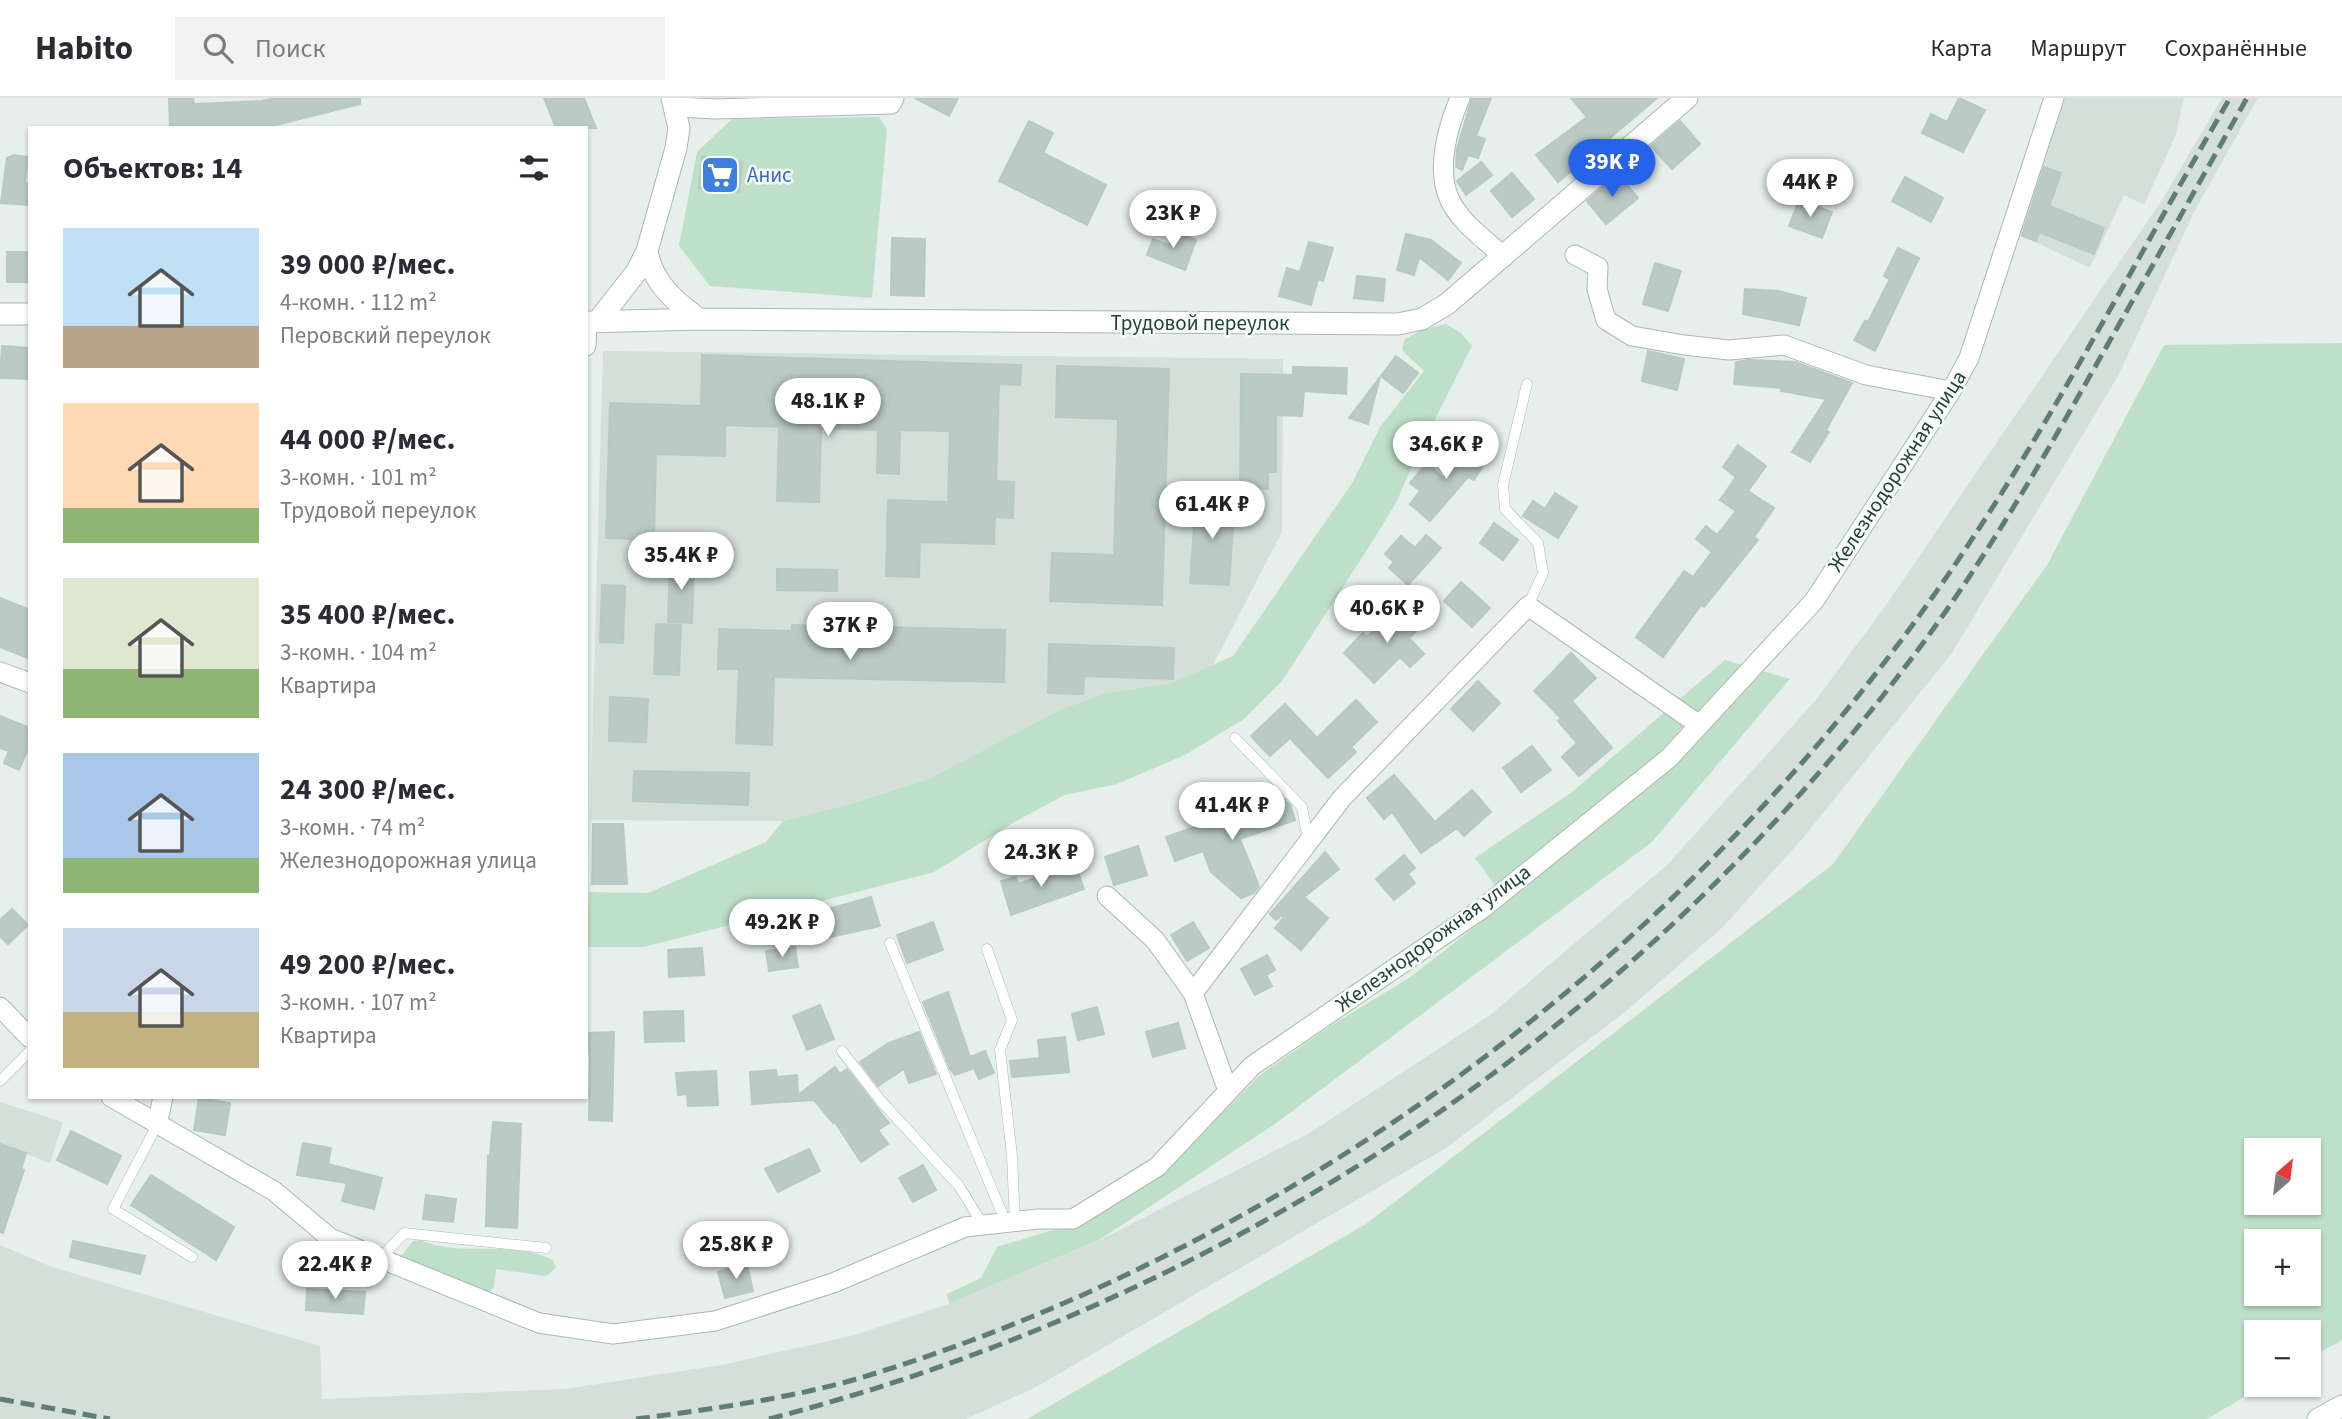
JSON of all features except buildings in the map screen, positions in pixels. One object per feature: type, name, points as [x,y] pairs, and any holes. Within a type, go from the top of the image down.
[{"type":"street","points":[[591,322],[637,271],[647,251],[676,148],[679,128],[674,103],[716,109],[891,104],[894,98]]},
{"type":"street","points":[[1460,98],[1453,115],[1443,170],[1449,198],[1462,219],[1504,257]]},
{"type":"street","name":"Трудовой переулок","points":[[591,322],[699,319],[1398,324],[1422,319],[1447,304],[1687,98]]},
{"type":"street","name":"Железнодорожная улица","points":[[114,1099],[274,1191],[330,1238],[539,1324],[613,1334],[715,1321],[833,1283],[965,1227],[1073,1219],[1157,1167],[1252,1066],[1483,908],[1670,758],[1698,724],[1814,601],[1951,391],[1969,358],[2054,98]]},
{"type":"street","points":[[647,251],[650,269],[660,285],[699,319]]},
{"type":"street","points":[[1575,255],[1598,267],[1597,289],[1606,320],[1632,336],[1729,350],[1784,345],[1866,375],[1951,391]]},
{"type":"street","points":[[0,314],[28,314]]},
{"type":"street","points":[[1193,993],[1342,798],[1528,606],[1698,724]]},
{"type":"street","points":[[0,672],[28,682]]},
{"type":"street","points":[[1107,896],[1156,940],[1193,993],[1228,1091]]},
{"type":"street","points":[[0,1007],[28,1036]]},
{"type":"street","points":[[157,1125],[163,1099]]},
{"type":"street","points":[[2318,1419],[2342,1406]]},
{"type":"lane","points":[[1527,384],[1503,485],[1505,509],[1538,543],[1543,573],[1528,606]]},
{"type":"lane","points":[[1236,738],[1302,807],[1308,844]]},
{"type":"lane","points":[[890,943],[1010,1222]]},
{"type":"lane","points":[[987,949],[1012,1020],[1000,1050],[1012,1156],[1010,1222]]},
{"type":"lane","points":[[842,1051],[881,1101],[959,1186],[983,1225]]},
{"type":"lane","points":[[0,1081],[28,1053]]},
{"type":"lane","points":[[157,1125],[113,1209],[192,1257]]},
{"type":"lane","points":[[380,1259],[404,1233],[547,1248]]},
{"type":"shaded area","points":[[2065,98],[2184,98],[2175,137],[2144,205],[2124,195],[2090,268],[2016,233]]},
{"type":"shaded area","points":[[2222,98],[2258,98],[2194,212],[2118,376],[1952,653],[1803,838],[1723,927],[1625,1012],[1446,1148],[1036,1387],[966,1419],[0,1419],[0,1245],[52,1267],[320,1346],[322,1399],[565,1389],[721,1365],[851,1336],[949,1304],[1100,1240],[1308,1134],[1490,1015],[1667,865],[1815,701],[1884,608],[2162,200]]},
{"type":"shaded area","points":[[603,351],[1283,359],[1282,532],[1212,667],[1172,683],[1106,693],[1062,709],[928,779],[857,802],[783,821],[590,820]]},
{"type":"shaded area","points":[[0,1102],[63,1122],[50,1163],[0,1144]]},
{"type":"green space","points":[[879,117],[887,129],[872,298],[710,286],[679,246],[697,152],[732,119]]},
{"type":"green space","points":[[1446,324],[1461,333],[1472,346],[1396,503],[1282,681],[1244,719],[1185,755],[1117,784],[1065,795],[1016,821],[934,872],[644,947],[588,947],[589,892],[648,893],[766,842],[783,821],[857,802],[928,779],[1062,709],[1106,693],[1172,683],[1233,656],[1352,483],[1380,427],[1424,371],[1402,350],[1405,339],[1422,330]]},
{"type":"green space","points":[[2342,343],[2342,1340],[2321,1352],[2321,1320],[2244,1320],[2244,1397],[2207,1419],[1027,1419],[1366,1224],[1833,864],[2047,565],[2164,345]]},
{"type":"green space","points":[[1725,660],[1790,679],[1652,842],[1275,1124],[1099,1240],[949,1304],[947,1294],[981,1278],[997,1247],[1049,1231],[1085,1224],[1162,1173],[1260,1075],[1330,1026],[1409,978],[1507,902],[1475,858],[1572,792]]},
{"type":"green space","points":[[420,1240],[453,1248],[504,1249],[537,1254],[553,1260],[556,1268],[546,1276],[496,1269],[494,1287],[484,1298],[401,1256],[413,1241]]},
{"type":"railway","points":[[636,1419],[777,1398],[860,1378],[1014,1324],[1163,1257],[1307,1177],[1445,1086],[1576,985],[1697,874],[1810,754],[1911,627],[1998,499],[2038,434],[2230,98]]},
{"type":"railway","points":[[769,1419],[940,1367],[1106,1300],[1264,1221],[1415,1129],[1557,1024],[1691,907],[1814,779],[1950,605],[2038,466],[2247,98]]},
{"type":"railway","points":[[0,1399],[110,1419]]},
{"type":"place","name":"Анис","points":[[720,175]]}]
